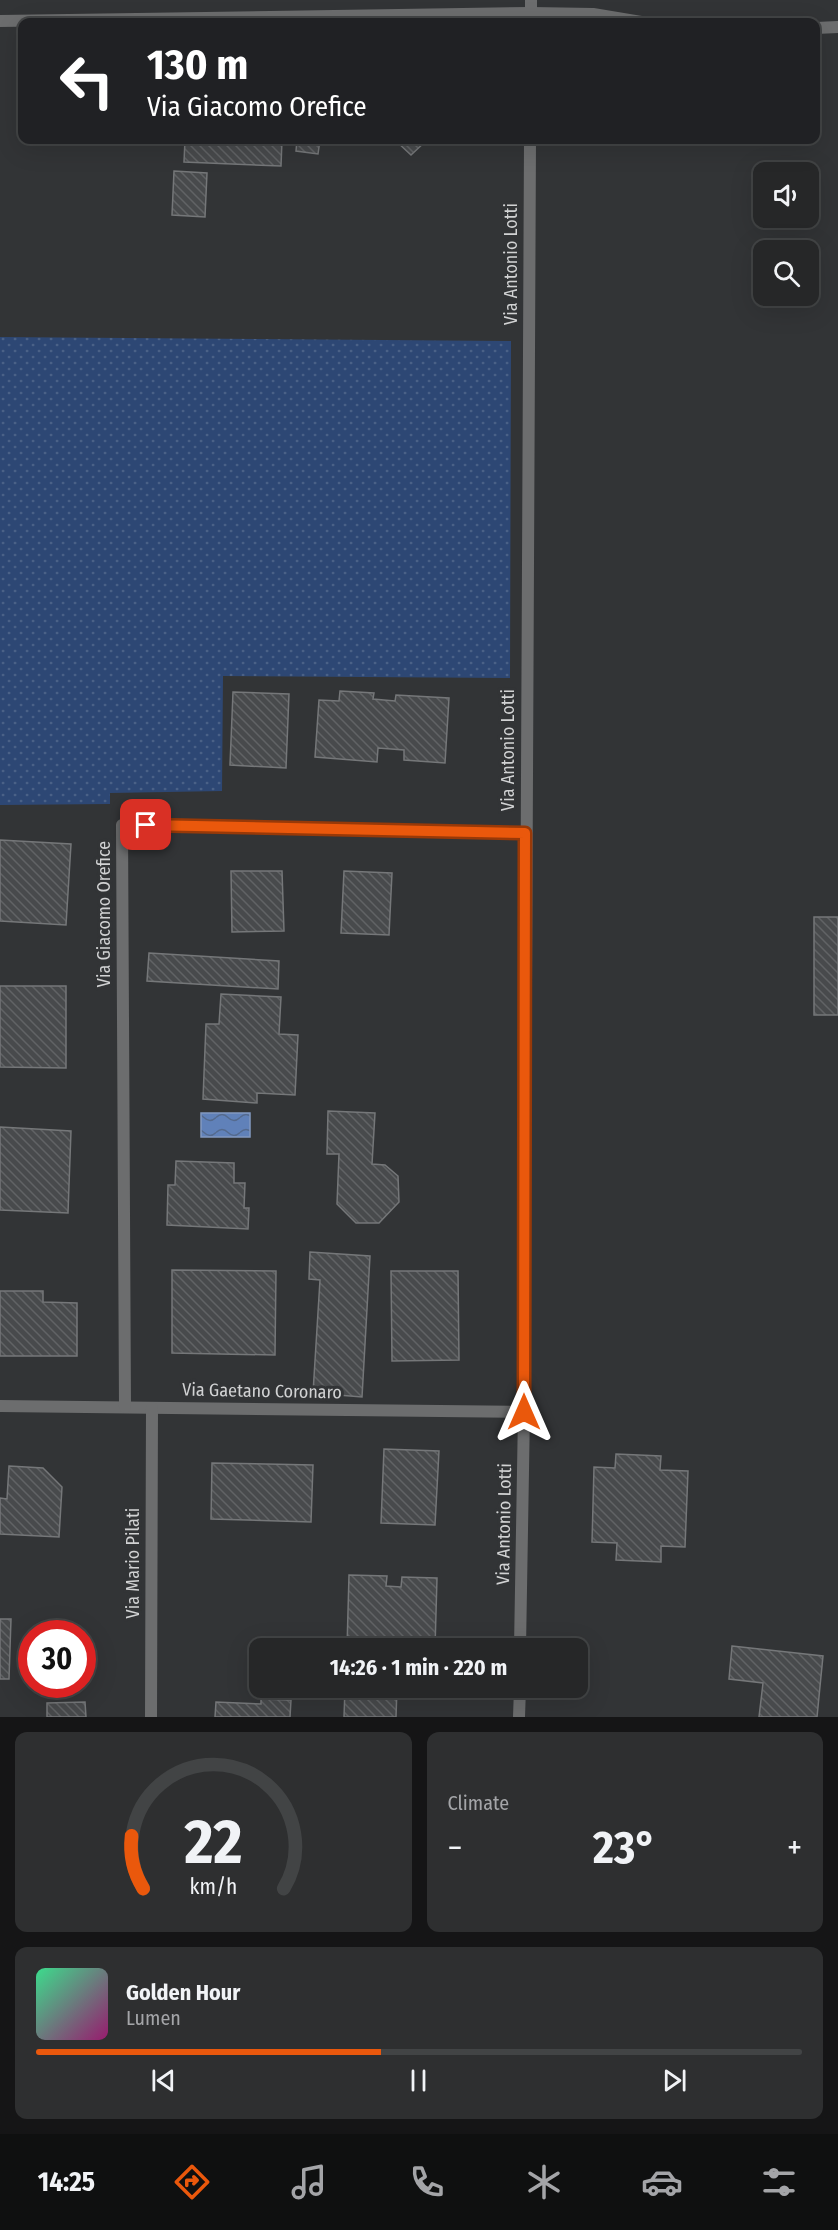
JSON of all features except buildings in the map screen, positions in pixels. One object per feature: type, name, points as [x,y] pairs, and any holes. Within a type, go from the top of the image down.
[{"type":"street","points":[[531,0],[531,18],[593,14],[617,18]]},
{"type":"street","points":[[0,21],[18,21]]},
{"type":"street","points":[[820,28],[838,27]]},
{"type":"street","name":"Via Antonio Lotti","points":[[520,1638],[524,1412],[530,144]]},
{"type":"street","name":"Via Giacomo Orefice","points":[[125,1407],[122,825],[525,833]]},
{"type":"street","name":"Via Gaetano Coronaro","points":[[0,1406],[524,1412]]},
{"type":"street","name":"Via Mario Pilati","points":[[151,1717],[152,1408]]},
{"type":"street","points":[[519,1717],[520,1698]]},
{"type":"shaded area","points":[[0,337],[511,341],[510,678],[223,676],[222,791],[110,793],[110,804],[0,805]]},
{"type":"water","points":[[201,1113],[250,1113],[250,1137],[201,1137]]},
{"type":"route","points":[[146,825],[525,833],[524,1412]]}]
